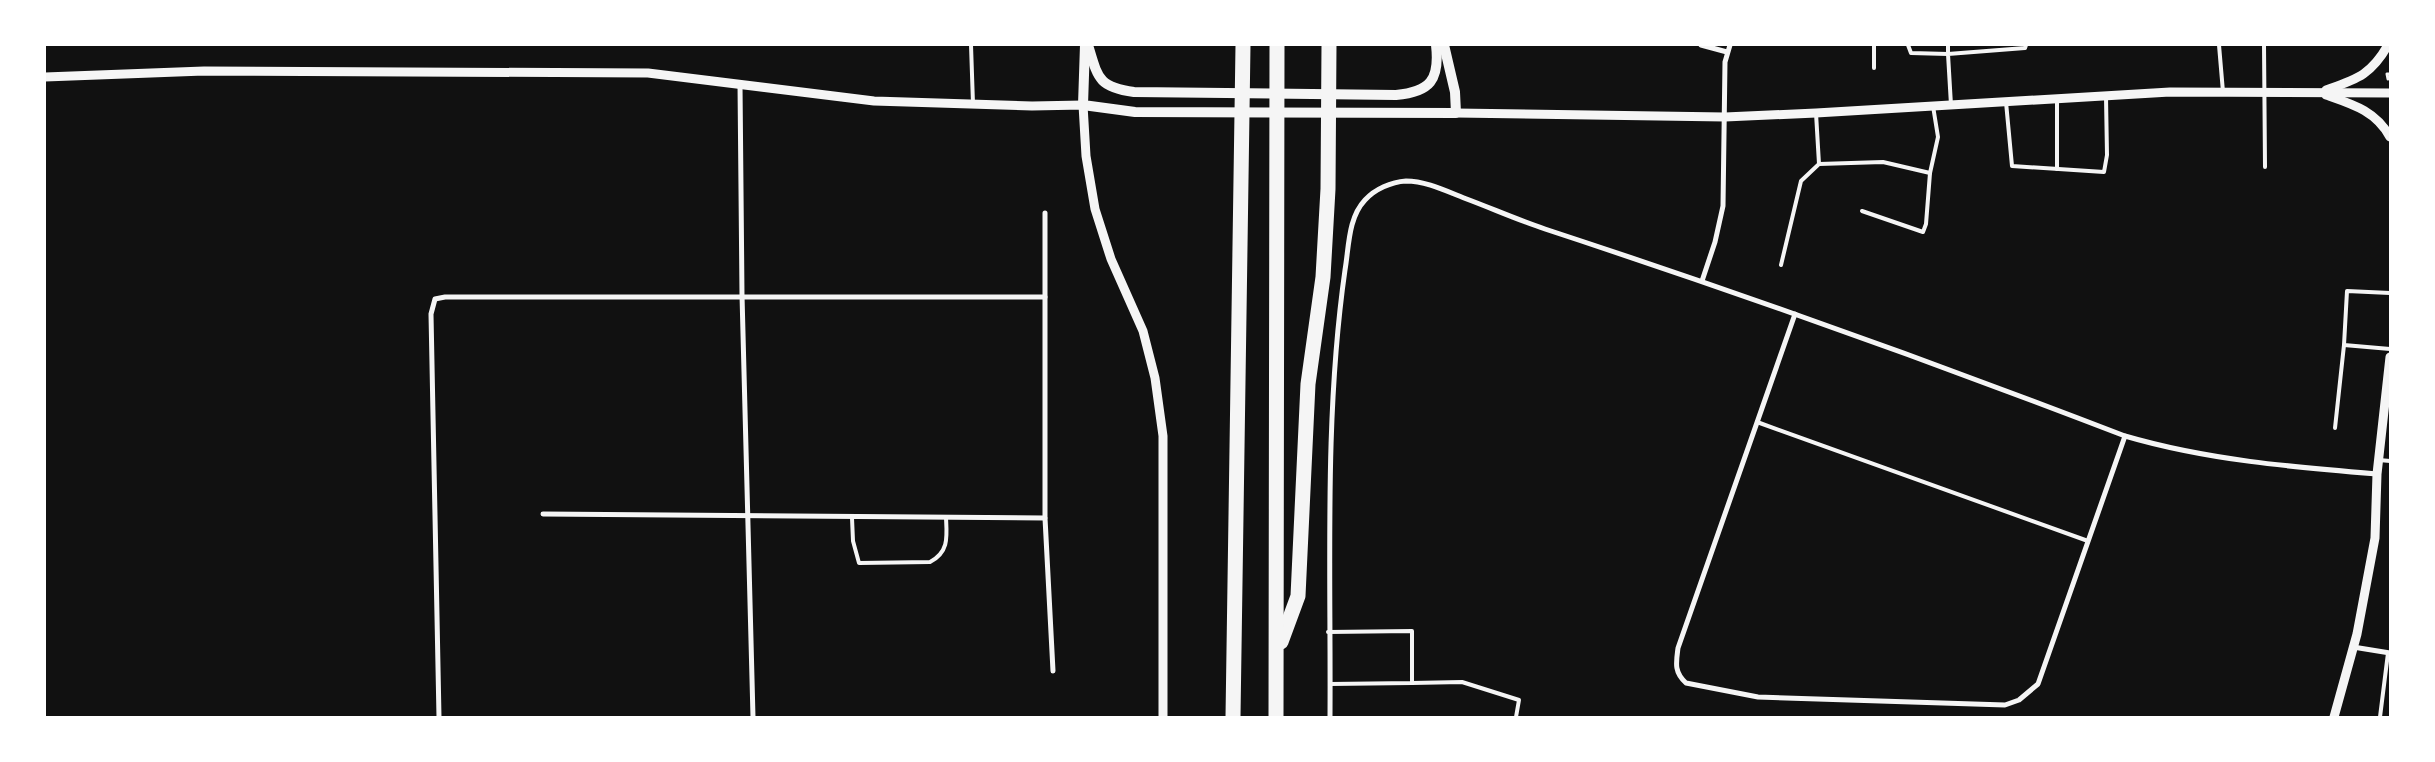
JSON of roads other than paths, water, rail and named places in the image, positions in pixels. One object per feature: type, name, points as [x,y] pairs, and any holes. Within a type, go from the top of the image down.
[{"type":"highway","points":[[1233,717],[1243,45]]},
{"type":"highway","points":[[1276,717],[1277,45]]},
{"type":"highway","points":[[1277,653],[1298,596],[1308,384],[1323,277],[1328,189],[1329,45]]},
{"type":"main road","points":[[1086,45],[1094,66],[1107,86],[1115,90],[1134,92],[1396,95],[1416,93],[1428,87],[1435,72],[1436,45]]},
{"type":"main road","points":[[1086,45],[1083,105],[1135,112],[1456,113],[1455,92],[1444,45]]},
{"type":"street","points":[[1701,45],[1727,52]]},
{"type":"street","points":[[1702,281],[1715,242],[1723,206],[1727,52],[1730,45]]},
{"type":"street","points":[[2318,93],[2361,78],[2380,60],[2388,45]]},
{"type":"street","points":[[45,77],[204,71],[456,70],[648,73],[874,101],[1083,105],[1086,156],[1095,209],[1111,259],[1143,331],[1155,378],[1163,436],[1163,717]]},
{"type":"street","points":[[740,84],[742,295],[753,717]]},
{"type":"street","points":[[1456,113],[1725,117],[1816,114],[2170,92],[2390,93]]},
{"type":"street","points":[[2318,93],[2370,113],[2384,126],[2390,137]]},
{"type":"street","points":[[1330,717],[1328,632],[1332,406],[1342,292],[1353,218],[1363,202],[1389,184],[1407,181],[1430,185],[1527,223],[1795,314],[2125,436],[2166,448],[2205,456],[2297,468],[2377,474]]},
{"type":"street","points":[[1045,213],[1045,518],[1053,672]]},
{"type":"street","points":[[439,717],[431,314],[435,299],[445,297],[742,295],[1045,297]]},
{"type":"street","points":[[1795,314],[1678,648],[1676,665],[1678,676],[1686,683],[1758,697],[2005,705],[2019,700],[2038,684],[2125,436]]},
{"type":"street","points":[[2334,717],[2353,647],[2375,538],[2377,474],[2390,358]]},
{"type":"street","points":[[543,514],[852,518],[1045,518]]},
{"type":"street","points":[[2353,647],[2389,653]]},
{"type":"lane","points":[[971,45],[972,104]]},
{"type":"lane","points":[[1874,45],[1874,68]]},
{"type":"lane","points":[[1908,45],[1911,54],[1948,54],[2025,48],[2026,45]]},
{"type":"lane","points":[[1948,45],[1951,105]]},
{"type":"lane","points":[[2219,45],[2222,92]]},
{"type":"lane","points":[[2264,45],[2265,167]]},
{"type":"lane","points":[[2006,102],[2012,166],[2104,172],[2107,154],[2106,96]]},
{"type":"lane","points":[[2057,99],[2057,169]]},
{"type":"lane","points":[[1862,211],[1923,232],[1926,224],[1930,173],[1938,137],[1933,106]]},
{"type":"lane","points":[[1816,114],[1819,164]]},
{"type":"lane","points":[[1781,265],[1802,181],[1819,164],[1883,162],[1930,173]]},
{"type":"lane","points":[[2335,428],[2344,345],[2346,291],[2390,292]]},
{"type":"lane","points":[[2344,345],[2390,349]]},
{"type":"lane","points":[[1757,422],[2088,541]]},
{"type":"lane","points":[[2379,460],[2390,461]]},
{"type":"lane","points":[[852,518],[853,541],[858,563],[930,562],[940,556],[947,544],[946,518]]},
{"type":"lane","points":[[1328,632],[1412,631],[1412,683]]},
{"type":"lane","points":[[2380,717],[2389,653]]},
{"type":"lane","points":[[1330,684],[1462,682],[1518,700],[1516,717]]}]
